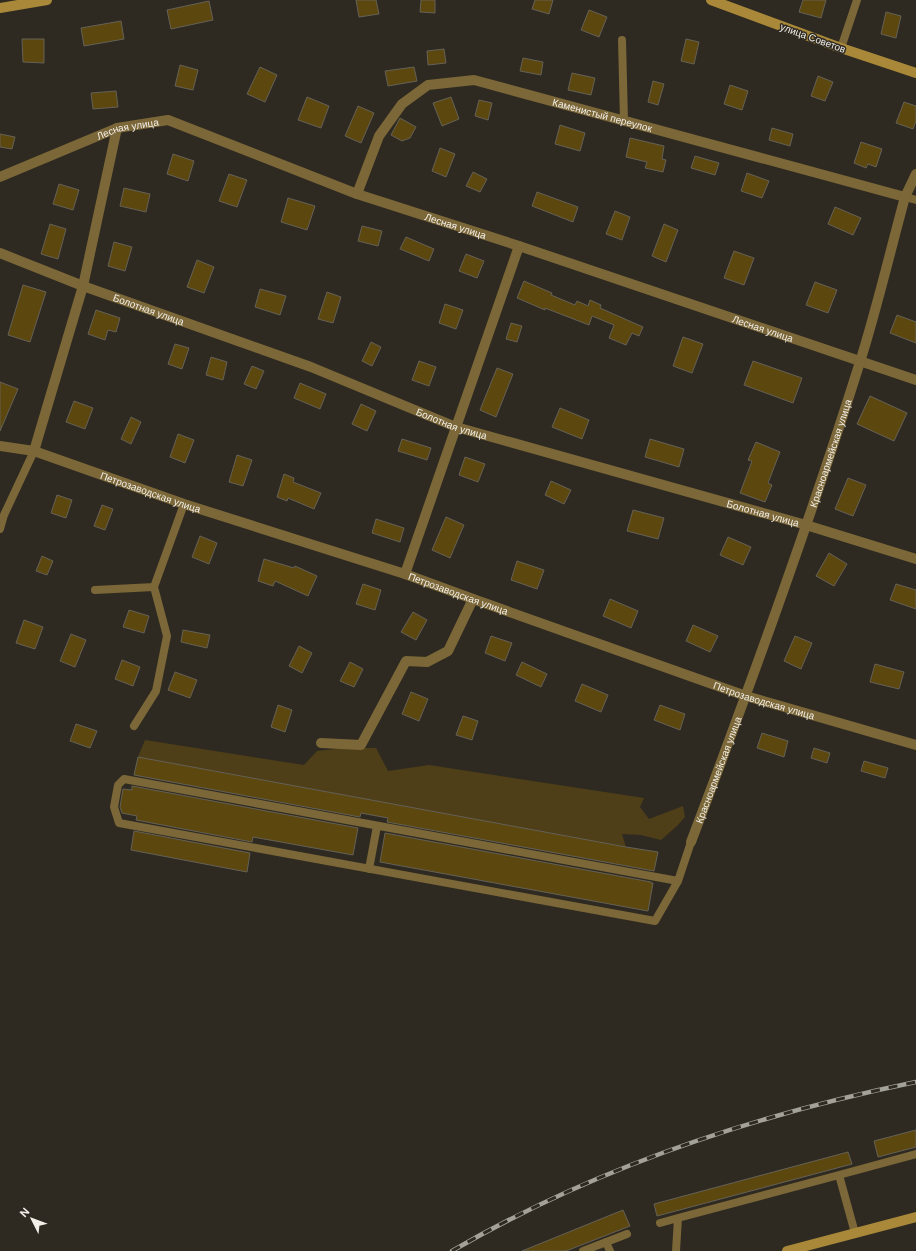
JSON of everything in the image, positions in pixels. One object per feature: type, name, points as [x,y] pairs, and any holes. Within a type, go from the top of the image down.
[{"type":"main road","points":[[0,8],[47,0]]},
{"type":"main road","name":"улица Советов","points":[[711,0],[916,74]]},
{"type":"main road","points":[[787,1251],[916,1217]]},
{"type":"street","name":"Каменистый переулок","points":[[357,194],[379,136],[402,104],[428,85],[474,80],[905,197]]},
{"type":"street","name":"Лесная улица","points":[[0,177],[117,128],[168,120],[357,194],[519,246],[916,380]]},
{"type":"street","points":[[34,451],[83,286],[117,128]]},
{"type":"street","name":"Красноармейская улица","points":[[691,842],[746,696],[806,525],[861,361],[905,197],[916,174]]},
{"type":"street","points":[[405,574],[519,246]]},
{"type":"street","name":"Болотная улица","points":[[0,253],[83,286],[311,367],[456,427],[806,525],[916,560]]},
{"type":"street","name":"Петрозаводская улица","points":[[0,446],[34,451],[184,504],[405,574],[746,696],[916,745]]},
{"type":"street","points":[[320,742],[361,745],[406,661],[427,662],[448,651],[473,599]]},
{"type":"lane","points":[[841,48],[857,0]]},
{"type":"lane","points":[[622,40],[624,121]]},
{"type":"lane","points":[[905,197],[916,200]]},
{"type":"lane","points":[[0,529],[4,515],[34,451]]},
{"type":"lane","points":[[134,726],[156,691],[167,636],[154,587],[184,504]]},
{"type":"lane","points":[[95,590],[154,587]]},
{"type":"lane","points":[[678,881],[124,779],[118,785],[114,807],[120,823],[655,921],[678,881],[691,842]]},
{"type":"lane","points":[[370,869],[377,826]]},
{"type":"lane","points":[[660,1223],[916,1154]]},
{"type":"lane","points":[[839,1175],[855,1233]]},
{"type":"lane","points":[[676,1251],[678,1218]]},
{"type":"lane","points":[[583,1251],[627,1234]]},
{"type":"lane","points":[[606,1242],[610,1251]]},
{"type":"shaded area","points":[[145,740],[304,765],[317,751],[344,748],[376,748],[388,771],[429,765],[644,798],[640,807],[649,819],[683,806],[685,817],[661,840],[641,835],[622,834],[626,847],[138,757]]},
{"type":"building","points":[[356,0],[376,0],[379,14],[359,17]]},
{"type":"building","points":[[421,0],[435,0],[435,13],[420,12]]},
{"type":"building","points":[[535,0],[553,0],[549,14],[532,9]]},
{"type":"building","points":[[803,0],[826,0],[821,18],[799,12]]},
{"type":"building","points":[[209,1],[213,20],[171,29],[167,10]]},
{"type":"building","points":[[589,10],[607,17],[599,37],[581,30]]},
{"type":"building","points":[[886,12],[901,16],[896,38],[881,34]]},
{"type":"building","points":[[121,21],[124,39],[84,46],[81,28]]},
{"type":"building","points":[[22,39],[44,39],[44,63],[23,62]]},
{"type":"building","points":[[686,39],[699,42],[694,64],[681,61]]},
{"type":"building","points":[[444,49],[446,63],[428,65],[427,51]]},
{"type":"building","points":[[523,58],[543,62],[541,75],[520,71]]},
{"type":"building","points":[[180,65],[198,70],[193,90],[175,86]]},
{"type":"building","points":[[260,67],[277,75],[265,102],[247,94]]},
{"type":"building","points":[[414,67],[417,81],[388,86],[385,71]]},
{"type":"building","points":[[572,73],[595,78],[591,95],[568,90]]},
{"type":"building","points":[[818,76],[833,82],[825,101],[811,96]]},
{"type":"building","points":[[653,81],[664,84],[658,105],[648,102]]},
{"type":"building","points":[[730,85],[748,91],[742,110],[724,104]]},
{"type":"building","points":[[116,91],[118,107],[93,109],[91,93]]},
{"type":"building","points":[[307,97],[329,106],[321,128],[298,120]]},
{"type":"building","points":[[451,97],[459,119],[442,126],[433,103]]},
{"type":"building","points":[[479,100],[492,103],[488,120],[475,116]]},
{"type":"building","points":[[904,102],[916,106],[916,121],[913,129],[896,123]]},
{"type":"building","points":[[358,106],[374,113],[361,143],[345,136]]},
{"type":"building","points":[[400,118],[416,127],[410,138],[402,141],[391,135]]},
{"type":"building","points":[[560,125],[585,133],[580,151],[555,144]]},
{"type":"building","points":[[772,128],[793,134],[790,146],[769,140]]},
{"type":"building","points":[[0,134],[15,137],[12,149],[0,147]]},
{"type":"building","points":[[630,138],[664,146],[662,159],[666,160],[663,172],[645,168],[647,162],[626,157]]},
{"type":"building","points":[[861,142],[882,149],[876,167],[868,164],[866,168],[854,163]]},
{"type":"building","points":[[440,148],[455,154],[446,177],[432,171]]},
{"type":"building","points":[[173,154],[194,161],[188,181],[167,174]]},
{"type":"building","points":[[695,156],[719,163],[715,175],[691,168]]},
{"type":"building","points":[[473,172],[487,179],[480,192],[466,186]]},
{"type":"building","points":[[747,173],[769,181],[762,198],[741,191]]},
{"type":"building","points":[[229,174],[247,180],[237,207],[219,201]]},
{"type":"building","points":[[59,184],[79,190],[73,210],[53,204]]},
{"type":"building","points":[[124,188],[150,194],[146,212],[120,206]]},
{"type":"building","points":[[537,192],[578,207],[573,222],[532,206]]},
{"type":"building","points":[[288,198],[315,206],[307,230],[281,222]]},
{"type":"building","points":[[835,207],[861,218],[853,235],[828,224]]},
{"type":"building","points":[[615,211],[630,217],[622,240],[606,234]]},
{"type":"building","points":[[50,224],[66,229],[58,259],[41,254]]},
{"type":"building","points":[[664,224],[678,230],[666,262],[652,256]]},
{"type":"building","points":[[362,226],[382,231],[378,246],[358,241]]},
{"type":"building","points":[[406,237],[434,249],[429,261],[400,249]]},
{"type":"building","points":[[114,242],[132,247],[125,271],[108,266]]},
{"type":"building","points":[[734,251],[754,258],[744,285],[724,278]]},
{"type":"building","points":[[466,254],[484,261],[477,278],[459,271]]},
{"type":"building","points":[[197,260],[214,267],[204,293],[187,287]]},
{"type":"building","points":[[524,281],[575,305],[577,301],[588,306],[590,300],[601,305],[600,308],[643,327],[639,336],[632,333],[626,345],[609,338],[614,325],[592,316],[589,325],[545,308],[545,310],[517,298]]},
{"type":"building","points":[[815,282],[837,290],[828,313],[806,305]]},
{"type":"building","points":[[23,285],[46,292],[30,342],[8,335]]},
{"type":"building","points":[[260,289],[286,296],[280,315],[255,307]]},
{"type":"building","points":[[327,292],[341,297],[333,323],[318,319]]},
{"type":"building","points":[[445,304],[463,310],[456,329],[439,323]]},
{"type":"building","points":[[96,310],[120,318],[116,332],[108,330],[105,340],[88,334]]},
{"type":"building","points":[[897,315],[916,322],[916,343],[890,333]]},
{"type":"building","points":[[511,323],[522,326],[517,342],[506,339]]},
{"type":"building","points":[[683,337],[703,344],[692,373],[673,366]]},
{"type":"building","points":[[371,342],[381,347],[372,366],[362,361]]},
{"type":"building","points":[[175,344],[189,348],[182,369],[168,364]]},
{"type":"building","points":[[211,357],[227,362],[223,380],[206,375]]},
{"type":"building","points":[[419,361],[436,367],[429,386],[412,380]]},
{"type":"building","points":[[753,361],[802,378],[793,403],[744,385]]},
{"type":"building","points":[[252,366],[264,371],[256,389],[244,384]]},
{"type":"building","points":[[497,368],[513,374],[496,417],[480,410]]},
{"type":"building","points":[[0,382],[18,389],[0,431]]},
{"type":"building","points":[[300,383],[326,394],[320,409],[294,398]]},
{"type":"building","points":[[870,396],[907,413],[894,441],[857,424]]},
{"type":"building","points":[[74,401],[93,408],[85,429],[66,422]]},
{"type":"building","points":[[361,404],[376,411],[367,431],[352,424]]},
{"type":"building","points":[[560,408],[589,420],[582,439],[552,427]]},
{"type":"building","points":[[131,417],[141,422],[131,444],[121,439]]},
{"type":"building","points":[[178,434],[194,440],[185,463],[170,457]]},
{"type":"building","points":[[402,439],[431,448],[427,460],[398,451]]},
{"type":"building","points":[[650,439],[684,449],[679,467],[645,457]]},
{"type":"building","points":[[756,442],[780,452],[768,483],[772,485],[765,502],[740,493],[752,461],[748,460]]},
{"type":"building","points":[[237,455],[252,460],[243,486],[229,482]]},
{"type":"building","points":[[465,457],[485,464],[478,482],[459,475]]},
{"type":"building","points":[[284,474],[294,478],[293,482],[321,493],[314,509],[288,498],[287,501],[277,497]]},
{"type":"building","points":[[848,478],[866,485],[853,516],[835,509]]},
{"type":"building","points":[[551,481],[571,490],[564,504],[545,495]]},
{"type":"building","points":[[57,495],[72,500],[66,518],[51,513]]},
{"type":"building","points":[[102,505],[113,509],[105,530],[94,526]]},
{"type":"building","points":[[633,510],[664,518],[658,539],[627,531]]},
{"type":"building","points":[[446,517],[464,525],[450,558],[432,550]]},
{"type":"building","points":[[376,519],[404,528],[400,542],[372,533]]},
{"type":"building","points":[[200,536],[217,543],[209,564],[192,557]]},
{"type":"building","points":[[728,537],[751,547],[743,565],[720,555]]},
{"type":"building","points":[[829,553],[847,564],[834,586],[816,576]]},
{"type":"building","points":[[42,556],[53,561],[47,575],[36,571]]},
{"type":"building","points":[[264,559],[294,568],[295,566],[317,576],[308,596],[275,581],[273,586],[258,581]]},
{"type":"building","points":[[517,561],[544,570],[537,589],[511,580]]},
{"type":"building","points":[[363,584],[381,590],[375,610],[356,604]]},
{"type":"building","points":[[896,584],[916,590],[916,609],[890,600]]},
{"type":"building","points":[[610,599],[638,611],[631,628],[603,616]]},
{"type":"building","points":[[129,610],[149,616],[144,633],[123,627]]},
{"type":"building","points":[[413,612],[427,620],[416,640],[401,632]]},
{"type":"building","points":[[24,620],[43,627],[35,649],[16,643]]},
{"type":"building","points":[[693,625],[718,636],[710,652],[686,641]]},
{"type":"building","points":[[183,630],[210,635],[207,648],[181,642]]},
{"type":"building","points":[[71,634],[86,640],[75,667],[60,661]]},
{"type":"building","points":[[491,636],[512,643],[505,661],[485,653]]},
{"type":"building","points":[[795,636],[812,643],[801,669],[784,661]]},
{"type":"building","points":[[299,646],[312,653],[302,673],[289,666]]},
{"type":"building","points":[[122,660],[140,667],[133,686],[115,679]]},
{"type":"building","points":[[350,662],[363,669],[354,687],[340,681]]},
{"type":"building","points":[[522,662],[547,674],[541,687],[516,675]]},
{"type":"building","points":[[875,664],[904,672],[899,689],[870,682]]},
{"type":"building","points":[[175,672],[197,680],[190,698],[168,690]]},
{"type":"building","points":[[582,684],[608,695],[601,712],[575,701]]},
{"type":"building","points":[[411,692],[428,699],[419,721],[402,714]]},
{"type":"building","points":[[278,705],[292,710],[285,732],[271,727]]},
{"type":"building","points":[[660,705],[685,714],[680,730],[654,720]]},
{"type":"building","points":[[463,716],[478,721],[472,740],[456,735]]},
{"type":"building","points":[[76,724],[97,731],[90,748],[70,741]]},
{"type":"building","points":[[762,733],[788,741],[784,757],[757,748]]},
{"type":"building","points":[[814,748],[830,753],[827,763],[811,758]]},
{"type":"building","points":[[138,757],[658,852],[654,871],[387,822],[388,818],[361,813],[360,817],[134,775]]},
{"type":"building","points":[[864,761],[888,768],[885,778],[861,771]]},
{"type":"building","points":[[132,786],[358,828],[353,855],[253,837],[252,842],[136,820],[137,816],[122,813],[120,807],[123,789],[132,790]]},
{"type":"building","points":[[134,831],[250,853],[247,872],[131,850]]},
{"type":"building","points":[[385,833],[651,882],[653,883],[648,911],[380,862]]},
{"type":"building","points":[[916,1130],[916,1147],[878,1157],[874,1141]]},
{"type":"building","points":[[848,1152],[852,1164],[657,1216],[654,1204]]},
{"type":"building","points":[[623,1210],[630,1226],[566,1251],[522,1251]]},
{"type":"railway","points":[[452,1251],[506,1221],[562,1194],[677,1148],[736,1128],[795,1111],[855,1095],[916,1082]]}]
